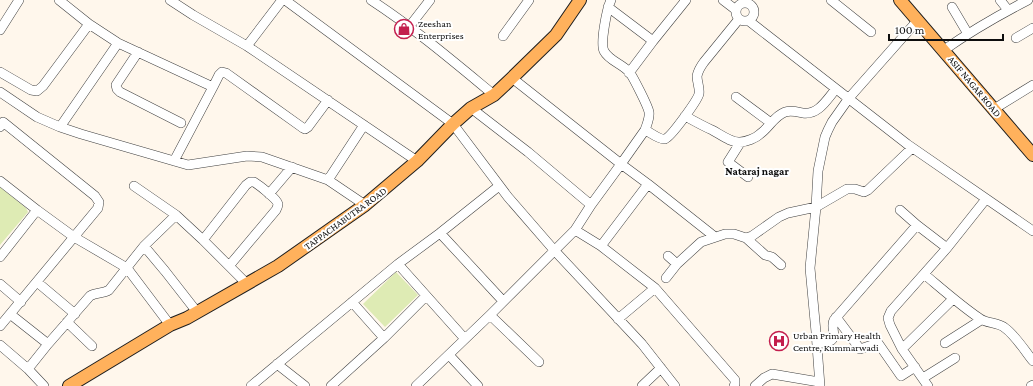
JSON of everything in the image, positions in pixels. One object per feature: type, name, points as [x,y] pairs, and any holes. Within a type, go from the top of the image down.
[{"type":"main road","name":"TAPPACHABUTRA ROAD","points":[[75,384],[170,325],[197,312],[278,266],[365,205],[417,161],[471,108],[494,95],[512,78],[556,35],[580,0]]},
{"type":"main road","name":"ASIF NAGAR ROAD","points":[[900,0],[1033,155]]},
{"type":"street","points":[[0,30],[20,0]]},
{"type":"street","points":[[59,0],[89,24],[118,43],[213,87]]},
{"type":"street","points":[[170,0],[248,46],[417,161]]},
{"type":"street","points":[[248,46],[282,0]]},
{"type":"street","points":[[286,0],[453,124],[499,186],[554,250],[642,344],[675,386]]},
{"type":"street","points":[[371,0],[440,50],[494,95]]},
{"type":"street","points":[[409,27],[430,0]]},
{"type":"street","points":[[503,36],[529,0]]},
{"type":"street","points":[[630,73],[653,41],[686,0]]},
{"type":"street","points":[[723,0],[736,10]]},
{"type":"street","points":[[831,0],[871,32]]},
{"type":"street","points":[[1000,0],[1008,10]]},
{"type":"street","points":[[944,50],[1008,10],[1028,0]]},
{"type":"street","points":[[751,2],[754,13],[752,17],[744,21],[739,19],[736,15],[736,10],[739,5],[751,2]]},
{"type":"street","points":[[610,3],[653,41]]},
{"type":"street","points":[[416,386],[575,230],[591,205],[645,130],[649,112],[630,73],[604,52],[603,40],[610,3]]},
{"type":"street","points":[[952,7],[968,34]]},
{"type":"street","points":[[645,130],[660,138],[665,139],[669,137],[698,96],[699,91],[697,77],[699,69],[739,19]]},
{"type":"street","points":[[748,20],[912,148],[1033,231]]},
{"type":"street","points":[[755,386],[768,375],[772,374],[820,384],[810,268],[818,171],[826,137],[832,122],[849,98],[918,20]]},
{"type":"street","points":[[0,72],[31,90],[38,91],[89,24]]},
{"type":"street","points":[[1016,38],[1033,28]]},
{"type":"street","points":[[60,127],[118,43]]},
{"type":"street","points":[[138,52],[116,85],[117,88],[120,92],[181,123]]},
{"type":"street","points":[[174,161],[219,74],[222,72],[226,73],[305,129],[328,100]]},
{"type":"street","points":[[512,78],[715,237]]},
{"type":"street","points":[[994,109],[1033,85]]},
{"type":"street","points":[[685,116],[725,138],[740,142],[760,135],[784,112],[788,111],[808,114],[814,112],[836,89]]},
{"type":"street","points":[[0,92],[37,117],[60,127],[188,165],[247,156],[262,157],[328,180],[365,205]]},
{"type":"street","points":[[736,97],[771,123]]},
{"type":"street","points":[[471,108],[528,152],[591,205]]},
{"type":"street","points":[[0,326],[98,208],[99,202],[95,196],[1,123]]},
{"type":"street","points":[[328,180],[364,125]]},
{"type":"street","points":[[740,142],[728,162],[748,177]]},
{"type":"street","points":[[746,238],[752,236],[779,217],[788,213],[816,207],[848,189],[855,189],[864,192],[868,190],[912,148]]},
{"type":"street","points":[[269,194],[292,167]]},
{"type":"street","points":[[0,181],[74,237],[127,268],[170,325]]},
{"type":"street","points":[[203,240],[246,185],[250,182],[254,182],[278,202],[276,210],[229,266]]},
{"type":"street","points":[[601,246],[648,184]]},
{"type":"street","points":[[134,186],[176,215],[247,284]]},
{"type":"street","points":[[251,386],[398,264],[499,186]]},
{"type":"street","points":[[955,358],[925,382],[902,349],[888,318],[891,311],[947,248],[986,199]]},
{"type":"street","points":[[0,257],[37,210]]},
{"type":"street","points":[[900,210],[947,248]]},
{"type":"street","points":[[28,369],[90,296],[94,293],[104,293],[109,290],[144,246],[176,215]]},
{"type":"street","points":[[817,344],[833,338],[832,323],[836,317],[917,225]]},
{"type":"street","points":[[575,230],[601,246],[655,288],[735,380],[736,384],[734,386]]},
{"type":"street","points":[[440,233],[503,301]]},
{"type":"street","points":[[666,278],[677,264],[701,242],[725,234],[734,234],[746,238],[765,255],[772,257],[781,265]]},
{"type":"street","points":[[144,246],[166,271],[197,312]]},
{"type":"street","points":[[668,256],[677,264]]},
{"type":"street","points":[[398,264],[464,339]]},
{"type":"street","points":[[924,274],[953,299],[981,320],[1004,327],[1033,360]]},
{"type":"street","points":[[37,282],[75,314]]},
{"type":"street","points":[[0,284],[21,302]]},
{"type":"street","points":[[618,319],[655,288]]},
{"type":"street","points":[[331,386],[384,338],[426,296]]},
{"type":"street","points":[[902,349],[953,299]]},
{"type":"street","points":[[352,302],[384,338]]},
{"type":"street","points":[[10,314],[48,344]]},
{"type":"street","points":[[490,315],[539,362]]},
{"type":"street","points":[[836,317],[860,349],[878,343],[901,376],[915,367]]},
{"type":"street","points":[[945,344],[981,320]]},
{"type":"street","points":[[67,322],[92,346]]},
{"type":"street","points":[[0,345],[28,369],[44,386]]},
{"type":"street","points":[[448,355],[478,386]]},
{"type":"street","points":[[278,364],[305,386]]},
{"type":"street","points":[[642,386],[661,368]]},
{"type":"green space","points":[[0,187],[26,208],[28,212],[0,245]]},
{"type":"green space","points":[[396,272],[418,295],[385,327],[363,304]]},
{"type":"place","name":"Zeeshan Enterprises","points":[[404,29]]},
{"type":"place","name":"Urban Primary Health Centre, Kummarwadi","points":[[779,341]]},
{"type":"district","name":"Nataraj nagar","points":[[757,171]]}]
